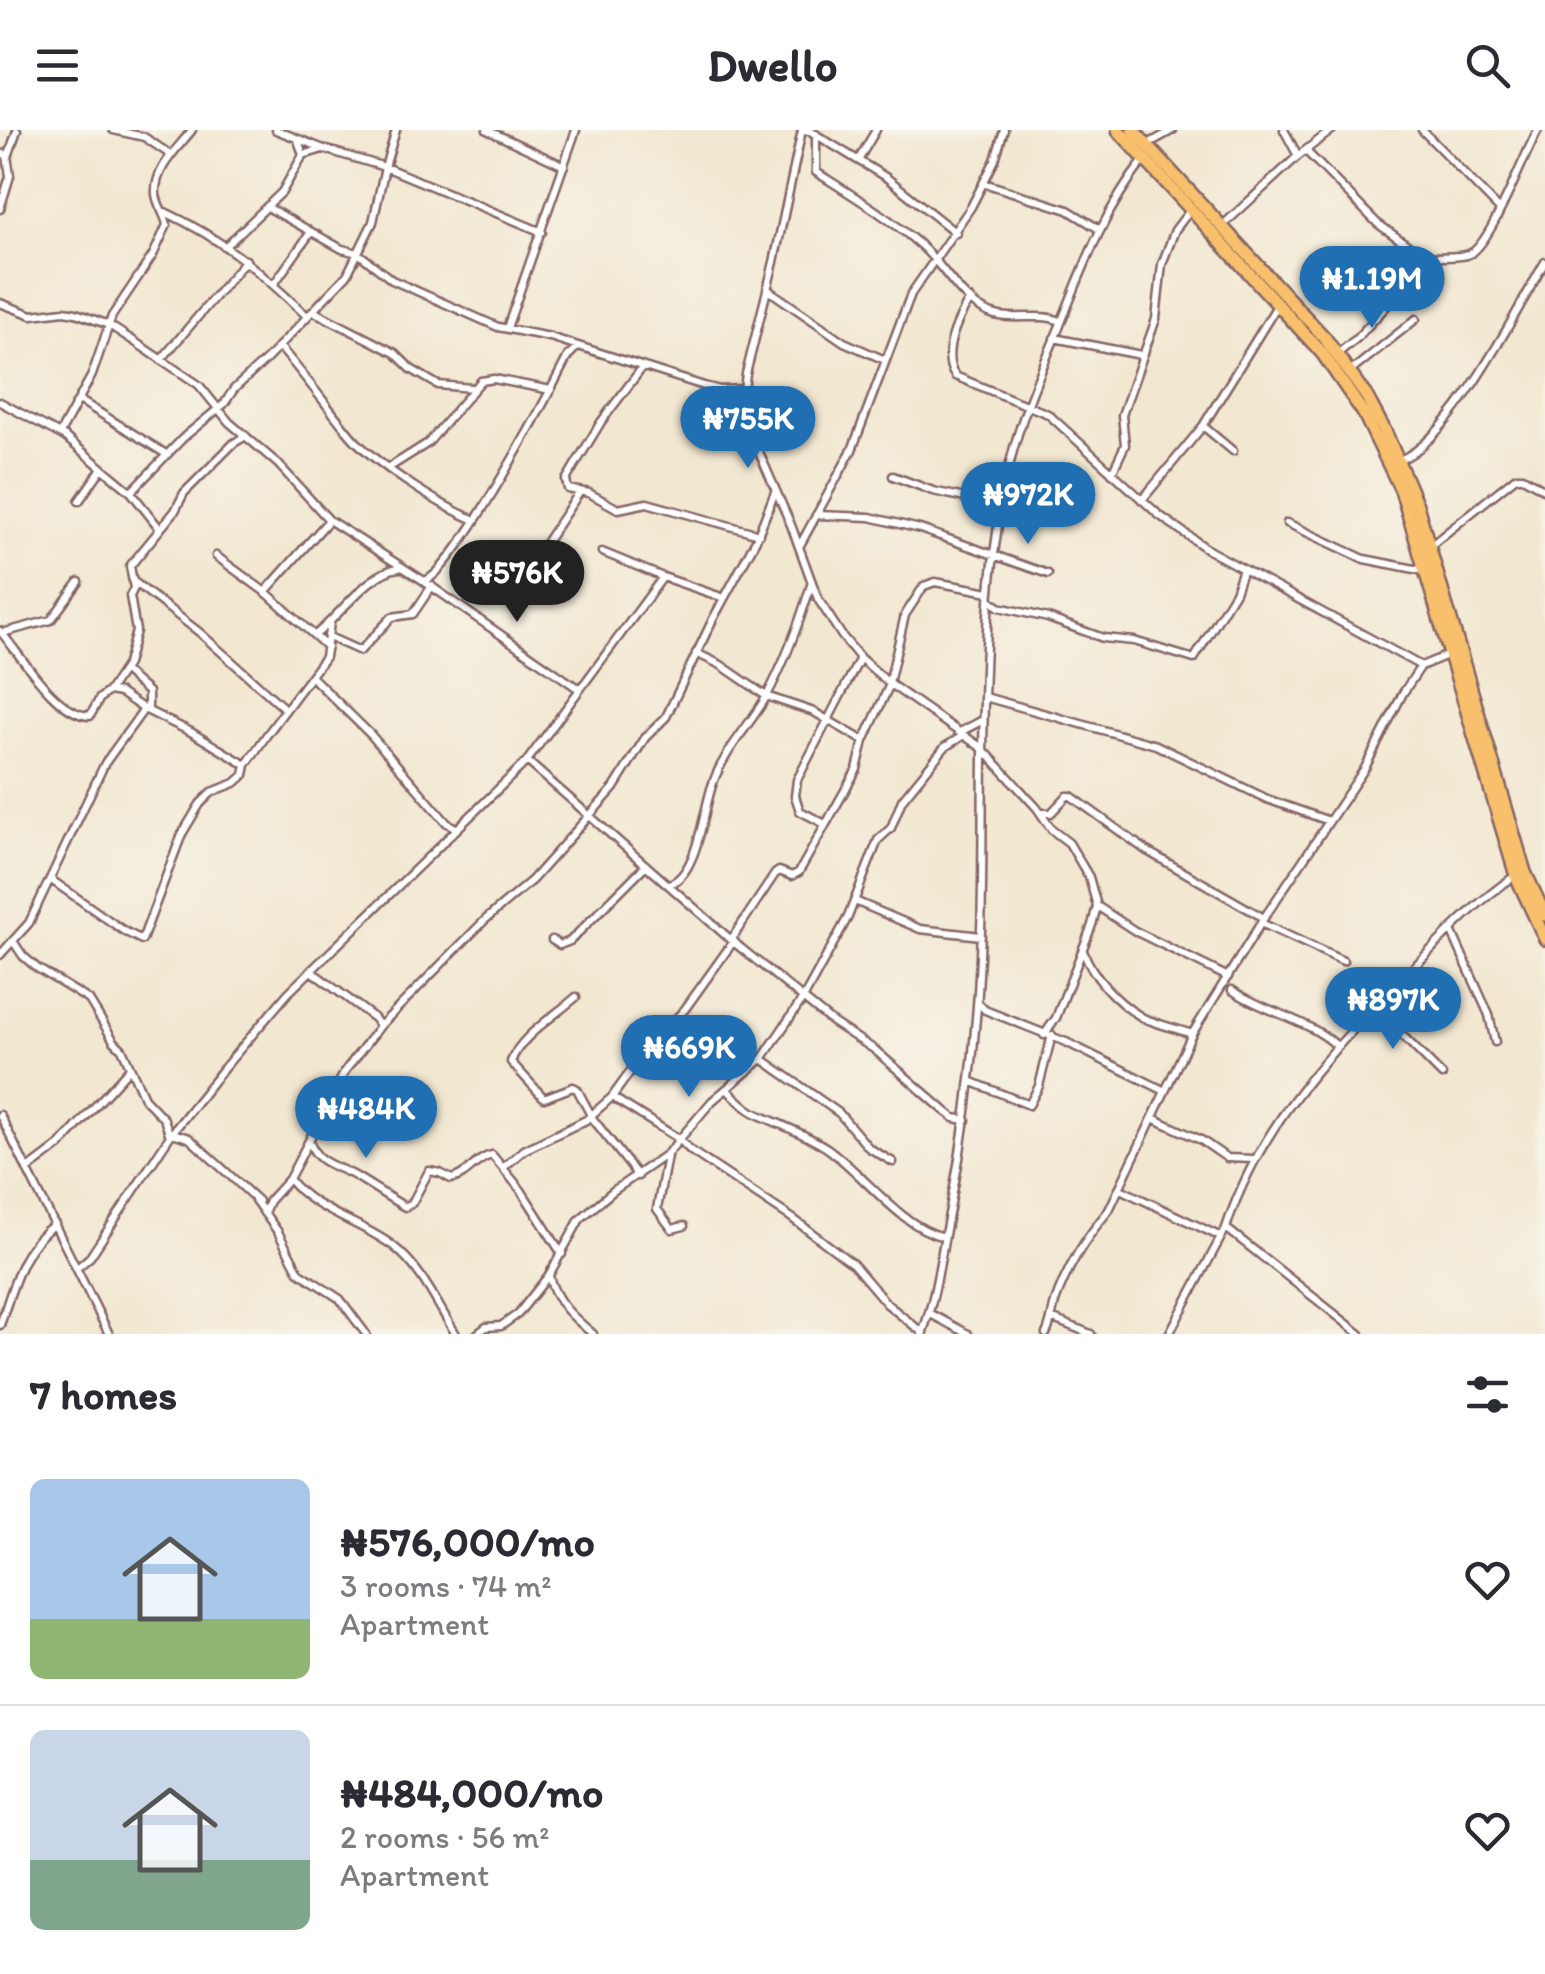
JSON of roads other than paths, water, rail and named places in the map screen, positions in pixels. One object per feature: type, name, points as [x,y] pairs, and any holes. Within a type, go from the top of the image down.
[{"type":"highway","points":[[1118,130],[1222,226],[1336,354],[1399,460],[1430,546],[1520,874],[1540,891],[1545,915]]},
{"type":"highway","points":[[1133,130],[1192,208],[1332,365],[1364,414],[1401,490],[1520,874],[1545,940]]},
{"type":"street","points":[[0,209],[10,176],[4,155],[18,130]]},
{"type":"street","points":[[113,130],[144,137],[171,156]]},
{"type":"street","points":[[60,434],[92,374],[108,325],[167,225],[156,190],[160,174],[192,130]]},
{"type":"street","points":[[276,130],[385,167],[542,232]]},
{"type":"street","points":[[130,492],[166,454],[220,408],[347,275],[374,222],[396,130]]},
{"type":"street","points":[[487,130],[564,166]]},
{"type":"street","points":[[507,328],[576,130]]},
{"type":"street","points":[[956,233],[859,159],[802,130],[744,389],[751,434],[826,611],[860,658],[889,684],[982,748],[1052,830],[1072,847],[1088,877],[1096,906],[1049,1034],[1039,1086],[1029,1106],[970,1082]]},
{"type":"street","points":[[859,159],[876,130]]},
{"type":"street","points":[[798,547],[852,450],[911,294],[956,233],[984,183],[1004,130]]},
{"type":"street","points":[[612,1096],[853,1264],[887,1304],[922,1334],[930,1313],[966,1120],[978,1003],[989,596],[1010,462],[1029,403],[1099,229],[1146,152],[1173,130]]},
{"type":"street","points":[[1284,130],[1298,156]]},
{"type":"street","points":[[1222,226],[1332,130]]},
{"type":"street","points":[[1422,130],[1500,210]]},
{"type":"street","points":[[1424,257],[1472,252],[1500,210],[1538,130]]},
{"type":"street","points":[[816,134],[816,172],[879,212],[936,260],[983,310],[1005,318],[1052,317],[1061,321]]},
{"type":"street","points":[[297,139],[304,156]]},
{"type":"street","points":[[226,246],[268,208],[292,180],[304,156],[324,149]]},
{"type":"street","points":[[1306,150],[1376,223],[1430,260],[1356,340],[1336,354]]},
{"type":"street","points":[[984,183],[1058,206],[1099,229]]},
{"type":"street","points":[[268,208],[342,249],[358,253],[392,280],[507,328],[720,390],[744,389]]},
{"type":"street","points":[[1112,473],[1125,445],[1122,415],[1156,319],[1162,264],[1169,241],[1192,208]]},
{"type":"street","points":[[164,212],[226,246],[310,313],[395,354],[438,385],[473,388]]},
{"type":"street","points":[[274,284],[312,232]]},
{"type":"street","points":[[161,360],[246,260]]},
{"type":"street","points":[[1399,460],[1421,449],[1442,426],[1545,262]]},
{"type":"street","points":[[767,288],[844,342],[885,360]]},
{"type":"street","points":[[970,299],[952,339],[952,372],[1048,414],[1180,530],[1243,570],[1421,666]]},
{"type":"street","points":[[0,302],[28,314],[64,311],[108,325],[161,360],[199,386],[229,422],[278,464],[330,520],[388,565],[434,584],[578,689]]},
{"type":"street","points":[[1142,500],[1203,426],[1278,304]]},
{"type":"street","points":[[1350,372],[1416,319]]},
{"type":"street","points":[[1054,338],[1141,355]]},
{"type":"street","points":[[564,342],[568,356]]},
{"type":"street","points":[[279,346],[320,392],[346,431],[370,454],[440,504],[475,520]]},
{"type":"street","points":[[329,637],[360,651],[392,617],[412,614],[475,520],[568,356],[577,347]]},
{"type":"street","points":[[642,368],[601,422],[566,480],[568,489],[589,493],[618,509],[647,503],[759,534]]},
{"type":"street","points":[[390,467],[428,443],[481,381],[494,379],[551,390]]},
{"type":"street","points":[[79,400],[166,454]]},
{"type":"street","points":[[0,402],[60,434],[130,492],[160,529]]},
{"type":"street","points":[[1203,426],[1234,450]]},
{"type":"street","points":[[80,582],[51,620],[1,632],[39,681],[84,717],[90,716],[100,698],[112,691],[124,671],[136,632],[130,566],[175,511],[184,493],[246,436]]},
{"type":"street","points":[[80,501],[102,468]]},
{"type":"street","points":[[893,476],[934,491],[1050,513]]},
{"type":"street","points":[[1430,546],[1516,477],[1545,490]]},
{"type":"street","points":[[264,1213],[269,1201],[289,1184],[346,1071],[380,1026],[485,920],[532,880],[624,775],[644,738],[666,718],[759,534],[776,491]]},
{"type":"street","points":[[524,576],[578,493]]},
{"type":"street","points":[[816,516],[870,517],[947,536],[1048,574]]},
{"type":"street","points":[[266,592],[330,520]]},
{"type":"street","points":[[1287,523],[1364,559],[1426,572]]},
{"type":"street","points":[[602,552],[662,578],[724,598]]},
{"type":"street","points":[[216,556],[266,592],[328,648]]},
{"type":"street","points":[[315,635],[330,624],[347,600],[388,565]]},
{"type":"street","points":[[504,1168],[524,1150],[591,1119],[646,1050],[685,1009],[775,874],[792,876],[799,872],[856,769],[889,684],[905,615],[924,586],[934,582],[989,596],[1000,606],[1103,638],[1134,640],[1194,659],[1235,592],[1243,570]]},
{"type":"street","points":[[77,1268],[90,1257],[171,1135],[288,993],[527,761],[662,578]]},
{"type":"street","points":[[132,580],[286,709]]},
{"type":"street","points":[[673,886],[692,862],[718,769],[766,696],[790,646],[812,584]]},
{"type":"street","points":[[988,614],[1000,606]]},
{"type":"street","points":[[50,880],[142,940],[182,834],[212,792],[244,775],[246,766],[328,648],[330,624]]},
{"type":"street","points":[[696,652],[766,696],[814,712],[864,741]]},
{"type":"street","points":[[1046,1334],[1078,1250],[1120,1188],[1192,1034],[1365,768],[1421,666],[1451,654]]},
{"type":"street","points":[[825,824],[800,811],[795,796],[797,780],[860,658]]},
{"type":"street","points":[[878,674],[890,667]]},
{"type":"street","points":[[0,954],[29,923],[105,762],[146,710],[148,692],[124,671]]},
{"type":"street","points":[[310,676],[371,735],[447,824],[456,828]]},
{"type":"street","points":[[304,685],[317,686]]},
{"type":"street","points":[[112,691],[246,766]]},
{"type":"street","points":[[985,697],[1156,745],[1267,799],[1329,821]]},
{"type":"street","points":[[477,1334],[501,1326],[518,1314],[549,1275],[580,1219],[667,1154],[726,1089],[762,1059],[804,998],[855,902],[878,840],[891,828],[902,800],[945,748],[983,720]]},
{"type":"street","points":[[527,761],[732,941],[838,1026],[876,1050],[954,1118],[966,1120]]},
{"type":"street","points":[[1040,813],[1051,813],[1071,796],[1147,851],[1263,920],[1343,961]]},
{"type":"street","points":[[552,940],[560,945],[570,942],[646,865]]},
{"type":"street","points":[[1169,1334],[1222,1237],[1254,1159],[1290,1100],[1336,1045],[1450,930],[1496,888],[1520,874]]},
{"type":"street","points":[[855,902],[920,929],[981,936]]},
{"type":"street","points":[[1096,906],[1225,981],[1247,1000],[1308,1025],[1336,1045]]},
{"type":"street","points":[[1450,930],[1489,1015],[1494,1042]]},
{"type":"street","points":[[13,941],[37,968],[89,1000],[122,1050],[144,1098],[164,1119],[171,1135]]},
{"type":"street","points":[[1082,949],[1090,968],[1142,1018],[1192,1034]]},
{"type":"street","points":[[1075,967],[1090,968]]},
{"type":"street","points":[[311,970],[380,1026]]},
{"type":"street","points":[[576,997],[510,1060],[544,1098],[572,1087],[577,1089],[591,1119],[638,1176]]},
{"type":"street","points":[[978,1003],[985,1010],[1049,1034],[1165,1091]]},
{"type":"street","points":[[1378,1003],[1396,1029],[1442,1076]]},
{"type":"street","points":[[976,1016],[985,1010]]},
{"type":"street","points":[[374,1018],[386,1019]]},
{"type":"street","points":[[762,1059],[839,1113],[870,1148],[893,1162]]},
{"type":"street","points":[[27,1170],[60,1145],[130,1068]]},
{"type":"street","points":[[726,1089],[757,1114],[789,1126],[828,1149],[901,1215],[927,1232],[944,1236]]},
{"type":"street","points":[[0,1114],[110,1334]]},
{"type":"street","points":[[1153,1118],[1238,1160],[1248,1174]]},
{"type":"street","points":[[171,1135],[189,1138],[255,1200],[300,1272],[340,1299],[366,1334]]},
{"type":"street","points":[[309,1146],[329,1165],[354,1175],[372,1190],[405,1207],[412,1204],[429,1171],[440,1172],[451,1180],[459,1178],[490,1155],[504,1168],[556,1240],[562,1255]]},
{"type":"street","points":[[667,1154],[657,1209],[672,1229],[684,1226]]},
{"type":"street","points":[[1238,1160],[1254,1159]]},
{"type":"street","points":[[289,1184],[365,1226],[399,1250],[456,1334]]},
{"type":"street","points":[[1120,1188],[1222,1237]]},
{"type":"street","points":[[255,1200],[269,1201]]},
{"type":"street","points":[[0,1325],[22,1262],[40,1236],[55,1224]]},
{"type":"street","points":[[1226,1228],[1360,1334]]},
{"type":"street","points":[[556,1240],[569,1240]]},
{"type":"street","points":[[549,1275],[552,1288],[568,1312],[593,1334]]},
{"type":"street","points":[[930,1313],[968,1334]]},
{"type":"street","points":[[1051,1318],[1091,1334]]}]
